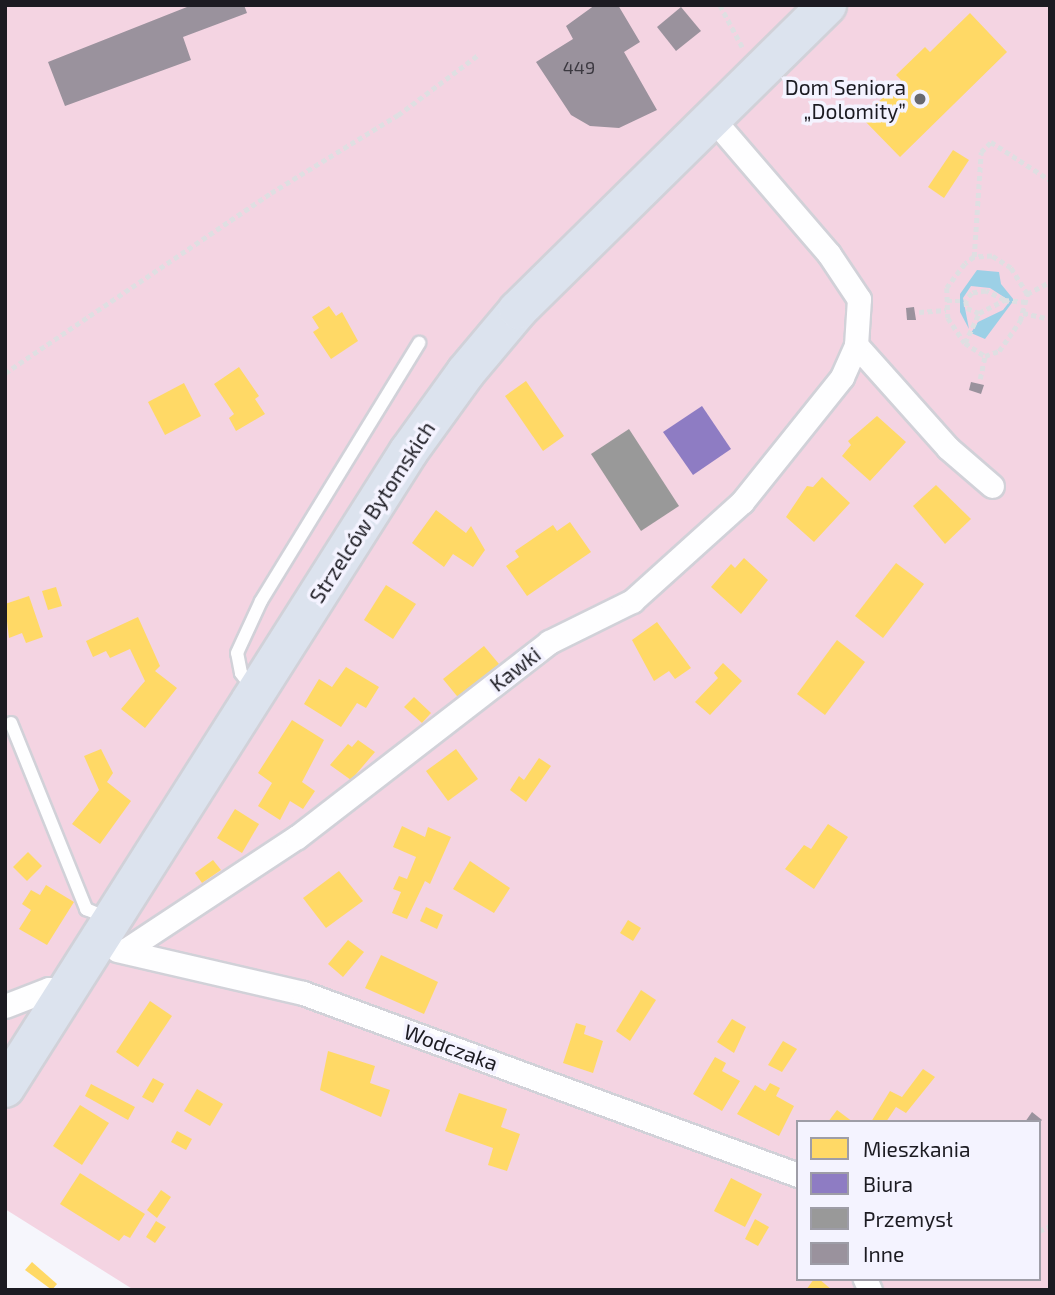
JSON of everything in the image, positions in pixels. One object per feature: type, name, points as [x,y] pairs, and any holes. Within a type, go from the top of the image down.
[{"type":"highway","name":"Strzelców Bytomskich","points":[[5,1088],[64,994],[112,939],[257,695],[409,452],[474,361],[518,310],[827,5]]},
{"type":"street","name":"Kawki","points":[[112,939],[297,837],[549,642],[632,601],[742,502],[842,377],[856,345],[859,299],[829,254],[712,118]]},
{"type":"street","points":[[856,345],[948,448],[992,486]]},
{"type":"street","name":"Wodczaka","points":[[112,939],[303,993],[796,1174]]},
{"type":"street","points":[[5,1006],[49,989],[64,994]]},
{"type":"lane","points":[[257,695],[241,673],[237,653],[242,642],[261,601],[419,343]]},
{"type":"lane","points":[[11,723],[86,909],[112,939]]},
{"type":"path","points":[[720,5],[758,73]]},
{"type":"path","points":[[5,373],[271,192],[398,115],[478,55]]},
{"type":"path","points":[[985,356],[965,342],[946,310],[947,288],[974,257],[981,152],[990,142],[1050,180]]},
{"type":"path","points":[[974,257],[1002,260],[1027,294],[1023,313],[999,351],[985,356]]},
{"type":"path","points":[[1027,294],[1050,282]]},
{"type":"path","points":[[979,313],[967,308],[966,301],[972,293],[986,290],[1004,300],[1026,302]]},
{"type":"path","points":[[947,300],[966,301]]},
{"type":"path","points":[[965,342],[979,313],[1004,300]]},
{"type":"path","points":[[919,312],[946,310]]},
{"type":"path","points":[[1023,313],[1046,318]]},
{"type":"path","points":[[980,379],[985,356]]},
{"type":"shaded area","points":[[5,5],[1050,5],[1050,1290],[134,1290],[5,1209]]},
{"type":"water","points":[[977,270],[999,272],[1001,284],[1014,300],[985,339],[971,333],[978,322],[1003,310],[1010,301],[990,288],[971,286],[963,298],[969,329],[960,312],[960,294]]},
{"type":"building: Mieszkania","name":"Dom Seniora „Dolomity”","points":[[970,13],[1007,52],[900,157],[862,118],[901,80],[896,75],[925,47],[930,52]]},
{"type":"building: Mieszkania","points":[[953,150],[969,160],[944,198],[928,187]]},
{"type":"building: Mieszkania","points":[[329,306],[336,316],[342,312],[358,341],[331,359],[313,332],[319,328],[312,317]]},
{"type":"building: Mieszkania","points":[[239,367],[259,396],[255,399],[265,414],[236,431],[229,418],[234,414],[214,384]]},
{"type":"building: Mieszkania","points":[[526,381],[564,436],[543,451],[505,396]]},
{"type":"building: Mieszkania","points":[[184,383],[201,416],[165,435],[148,402]]},
{"type":"building: Mieszkania","points":[[877,416],[906,442],[870,481],[842,456],[851,445],[848,441]]},
{"type":"building: Mieszkania","points":[[822,477],[850,503],[814,542],[786,517],[807,486],[813,487]]},
{"type":"building: Mieszkania","points":[[936,485],[971,519],[945,544],[913,506]]},
{"type":"building: Mieszkania","points":[[436,510],[466,533],[471,526],[485,550],[473,567],[453,554],[444,567],[412,543]]},
{"type":"building: Mieszkania","points":[[570,522],[591,552],[527,596],[506,566],[519,557],[515,551],[553,525],[557,531]]},
{"type":"building: Mieszkania","points":[[744,558],[768,580],[741,614],[711,587],[731,564],[735,568]]},
{"type":"building: Mieszkania","points":[[896,563],[924,584],[883,638],[855,616]]},
{"type":"building: Mieszkania","points":[[386,585],[416,604],[393,639],[364,620]]},
{"type":"building: Mieszkania","points":[[56,587],[62,606],[48,610],[42,591]]},
{"type":"building: Mieszkania","points":[[29,596],[43,637],[26,643],[22,633],[9,638],[5,604]]},
{"type":"building: Mieszkania","points":[[138,617],[160,666],[155,671],[177,688],[145,728],[121,709],[145,681],[130,649],[110,658],[106,651],[93,657],[86,641]]},
{"type":"building: Mieszkania","points":[[657,622],[691,668],[675,679],[669,671],[654,681],[632,640]]},
{"type":"building: Mieszkania","points":[[837,640],[865,662],[825,715],[797,694]]},
{"type":"building: Mieszkania","points":[[484,646],[499,664],[461,701],[443,679]]},
{"type":"building: Mieszkania","points":[[723,663],[742,681],[710,715],[695,702],[718,678],[714,673]]},
{"type":"building: Mieszkania","points":[[346,667],[379,687],[366,708],[357,703],[341,727],[304,704],[319,679],[332,687]]},
{"type":"building: Mieszkania","points":[[414,697],[431,713],[422,723],[404,707]]},
{"type":"building: Mieszkania","points":[[292,720],[324,740],[302,782],[315,791],[303,809],[290,801],[280,820],[258,806],[272,783],[258,773]]},
{"type":"building: Mieszkania","points":[[358,740],[375,752],[351,780],[330,765],[348,744],[352,747]]},
{"type":"building: Mieszkania","points":[[101,749],[113,773],[107,782],[131,801],[100,844],[72,824],[99,790],[84,756]]},
{"type":"building: Mieszkania","points":[[456,749],[478,779],[448,801],[426,771]]},
{"type":"building: Mieszkania","points":[[539,758],[551,766],[526,802],[510,790],[519,776],[524,780]]},
{"type":"building: Mieszkania","points":[[235,809],[259,824],[242,853],[217,838]]},
{"type":"building: Mieszkania","points":[[828,824],[848,837],[814,889],[785,869],[804,845],[811,849]]},
{"type":"building: Mieszkania","points":[[402,826],[425,837],[428,827],[451,837],[430,884],[425,881],[407,919],[392,913],[401,892],[393,889],[399,876],[407,879],[416,857],[393,847]]},
{"type":"building: Mieszkania","points":[[28,852],[42,866],[27,881],[13,867]]},
{"type":"building: Mieszkania","points":[[213,860],[221,870],[202,883],[195,873]]},
{"type":"building: Mieszkania","points":[[470,861],[510,888],[494,913],[453,889]]},
{"type":"building: Mieszkania","points":[[339,871],[363,901],[326,928],[303,898]]},
{"type":"building: Mieszkania","points":[[46,885],[74,902],[47,945],[19,929],[31,910],[22,904],[31,890],[40,895]]},
{"type":"building: Mieszkania","points":[[426,907],[443,915],[437,929],[420,921]]},
{"type":"building: Mieszkania","points":[[628,920],[641,928],[633,941],[620,933]]},
{"type":"building: Mieszkania","points":[[348,940],[364,952],[343,977],[328,964]]},
{"type":"building: Mieszkania","points":[[381,955],[438,982],[424,1014],[365,988]]},
{"type":"building: Mieszkania","points":[[641,990],[656,1000],[630,1041],[616,1031]]},
{"type":"building: Mieszkania","points":[[150,1001],[172,1016],[138,1067],[116,1052]]},
{"type":"building: Mieszkania","points":[[732,1019],[746,1027],[734,1053],[717,1042]]},
{"type":"building: Mieszkania","points":[[576,1023],[586,1026],[584,1034],[603,1041],[593,1073],[563,1063]]},
{"type":"building: Mieszkania","points":[[783,1041],[797,1049],[782,1072],[768,1065]]},
{"type":"building: Mieszkania","points":[[328,1051],[375,1066],[370,1083],[390,1090],[381,1117],[320,1090]]},
{"type":"building: Mieszkania","points":[[715,1057],[726,1063],[722,1071],[740,1081],[722,1111],[693,1094]]},
{"type":"building: Mieszkania","points":[[923,1069],[935,1077],[906,1113],[896,1107],[887,1120],[872,1120],[890,1091],[902,1097]]},
{"type":"building: Mieszkania","points":[[153,1078],[164,1084],[153,1103],[142,1097]]},
{"type":"building: Mieszkania","points":[[770,1083],[780,1088],[776,1096],[794,1106],[779,1136],[737,1114],[755,1085],[765,1091]]},
{"type":"building: Mieszkania","points":[[91,1084],[135,1107],[128,1120],[85,1096]]},
{"type":"building: Mieszkania","points":[[197,1089],[223,1104],[210,1126],[184,1111]]},
{"type":"building: Mieszkania","points":[[459,1093],[507,1109],[501,1127],[520,1134],[507,1171],[488,1165],[493,1148],[445,1131]]},
{"type":"building: Mieszkania","points":[[80,1105],[109,1123],[82,1165],[53,1146]]},
{"type":"building: Mieszkania","points":[[837,1110],[850,1120],[830,1120]]},
{"type":"building: Mieszkania","points":[[177,1131],[192,1139],[186,1150],[171,1142]]},
{"type":"building: Mieszkania","points":[[80,1173],[145,1214],[130,1238],[124,1235],[119,1241],[60,1204]]},
{"type":"building: Mieszkania","points":[[731,1178],[762,1194],[745,1227],[714,1211]]},
{"type":"building: Mieszkania","points":[[161,1190],[171,1197],[157,1218],[147,1210]]},
{"type":"building: Mieszkania","points":[[755,1219],[769,1227],[758,1246],[745,1239]]},
{"type":"building: Mieszkania","points":[[156,1221],[166,1227],[155,1243],[146,1237]]},
{"type":"building: Mieszkania","points":[[32,1262],[57,1284],[52,1290],[25,1270]]},
{"type":"building: Mieszkania","points":[[813,1281],[821,1281],[832,1290],[806,1290]]},
{"type":"building: Biura","points":[[702,406],[731,449],[693,475],[663,432]]},
{"type":"building: Przemysł","points":[[629,429],[679,506],[641,531],[591,454]]},
{"type":"building: Inne","points":[[192,5],[244,5],[247,13],[183,37],[191,60],[65,106],[48,62]]},
{"type":"building: Inne","points":[[595,5],[618,5],[640,42],[624,52],[657,110],[619,128],[590,126],[571,115],[536,62],[573,39],[566,26]]},
{"type":"building: Inne","points":[[681,7],[701,31],[676,51],[657,27]]},
{"type":"building: Inne","points":[[914,307],[916,320],[907,320],[906,308]]},
{"type":"building: Inne","points":[[971,382],[984,385],[981,394],[969,390]]},
{"type":"building: Inne","points":[[1032,1112],[1042,1120],[1041,1121],[1026,1120]]},
{"type":"place","name":"Dom Seniora „Dolomity”","points":[[920,99]]}]
